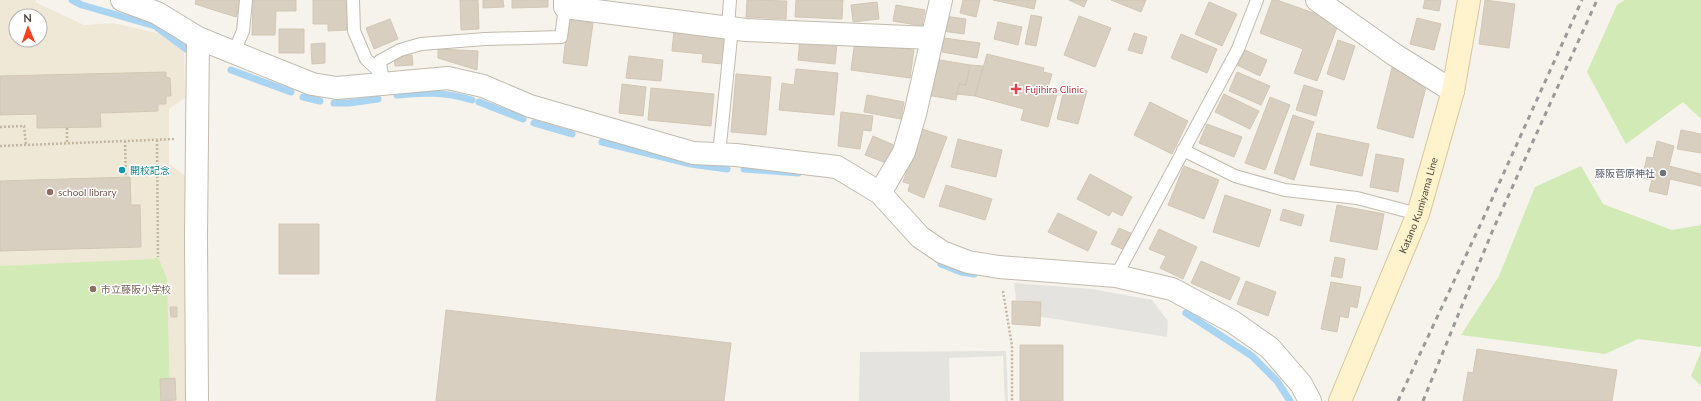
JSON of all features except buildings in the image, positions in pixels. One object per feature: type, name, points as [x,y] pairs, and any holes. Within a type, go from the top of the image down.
[{"type":"main road","name":"Katano Kumiyama Line","points":[[1340,401],[1418,214],[1453,91],[1469,0]]},
{"type":"street","points":[[122,0],[157,13],[198,38],[312,84],[337,88],[383,79],[448,78],[484,86],[530,106],[693,153],[719,154],[837,167],[880,193],[920,237],[942,252],[968,262],[999,267],[1116,276],[1172,289],[1233,322],[1270,348],[1301,384],[1310,401]]},
{"type":"street","points":[[880,193],[904,152],[926,82],[932,38],[941,0]]},
{"type":"street","points":[[1317,0],[1395,55],[1453,91]]},
{"type":"street","points":[[565,3],[730,28],[932,38]]},
{"type":"street","points":[[197,401],[198,38]]},
{"type":"lane","points":[[234,52],[243,31],[246,0]]},
{"type":"lane","points":[[353,0],[354,31],[366,59],[383,79]]},
{"type":"lane","points":[[719,154],[730,28],[730,0]]},
{"type":"lane","points":[[1116,276],[1238,49],[1257,0]]},
{"type":"lane","points":[[383,79],[380,61],[400,50],[421,44],[485,39],[561,37],[565,3]]},
{"type":"lane","points":[[1183,150],[1234,176],[1285,190],[1357,198],[1418,214]]},
{"type":"path","points":[[0,127],[24,126],[26,145]]},
{"type":"path","points":[[66,128],[67,143]]},
{"type":"path","points":[[0,146],[197,139]]},
{"type":"path","points":[[156,140],[158,257]]},
{"type":"path","points":[[125,141],[126,177]]},
{"type":"path","points":[[1003,288],[1012,346],[1012,401]]},
{"type":"shaded area","name":"市立藤阪小学校","points":[[0,0],[36,0],[35,2],[48,8],[8,8],[8,48],[48,48],[48,8],[84,25],[113,23],[161,34],[184,52],[185,98],[169,109],[169,164],[187,177],[186,401],[0,401]]},
{"type":"shaded area","points":[[1014,283],[1092,289],[1152,300],[1168,321],[1167,337],[1018,313]]},
{"type":"shaded area","points":[[1006,351],[1008,401],[1005,401],[1003,356],[949,358],[950,401],[859,401],[860,352]]},
{"type":"green space","points":[[1625,0],[1701,0],[1701,119],[1683,102],[1626,144],[1587,72],[1617,5]]},
{"type":"green space","points":[[1581,166],[1603,204],[1672,230],[1701,225],[1701,347],[1638,339],[1605,354],[1461,335],[1499,276],[1535,187]]},
{"type":"green space","points":[[158,257],[167,279],[170,401],[0,401],[0,266],[153,259]]},
{"type":"green space","points":[[1701,351],[1701,386],[1691,376]]},
{"type":"waterway","points":[[72,0],[82,5],[155,26],[186,49]]},
{"type":"waterway","points":[[231,70],[291,92]]},
{"type":"waterway","points":[[397,95],[434,93],[453,95],[472,100]]},
{"type":"waterway","points":[[303,97],[320,101]]},
{"type":"waterway","points":[[334,103],[349,103],[378,99]]},
{"type":"waterway","points":[[479,102],[523,119]]},
{"type":"waterway","points":[[534,123],[572,134]]},
{"type":"waterway","points":[[602,142],[691,164],[727,169]]},
{"type":"waterway","points":[[744,169],[798,173]]},
{"type":"waterway","points":[[941,264],[961,272],[974,274]]},
{"type":"waterway","points":[[1186,313],[1252,356],[1277,381],[1290,401]]},
{"type":"railway","points":[[1398,401],[1483,219],[1582,0]]},
{"type":"railway","points":[[1423,401],[1492,232],[1597,0]]},
{"type":"place","name":"Fujihira Clinic","points":[[1016,89]]},
{"type":"place","name":"開校記念","points":[[122,170]]},
{"type":"place","name":"藤阪菅原神社","points":[[1663,173]]},
{"type":"place","name":"school library","points":[[50,192]]},
{"type":"place","name":"市立藤阪小学校","points":[[93,289]]}]
